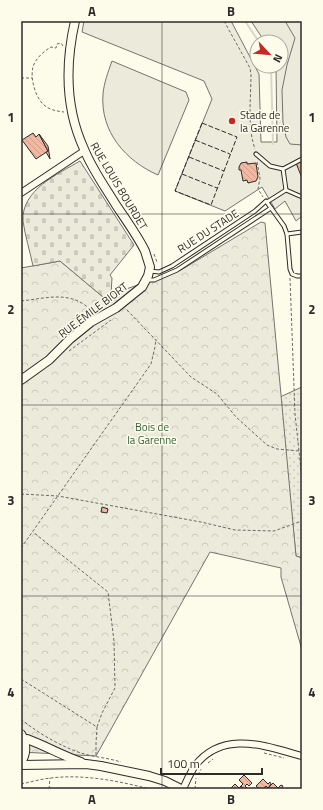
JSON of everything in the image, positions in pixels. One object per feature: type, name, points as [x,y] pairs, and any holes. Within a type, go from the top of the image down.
[{"type":"street","name":"RUE LOUIS BOURDET","points":[[75,21],[70,45],[68,80],[72,113],[78,137],[84,151],[141,244],[147,256],[149,269]]},
{"type":"street","points":[[21,193],[84,151]]},
{"type":"street","name":"RUE ÉMILE BIORT","points":[[21,380],[49,360],[70,339],[98,318],[122,303],[142,287],[149,269]]},
{"type":"street","points":[[23,737],[25,753],[21,764],[86,764]]},
{"type":"street","points":[[23,737],[59,754],[86,764],[149,776],[165,781],[182,789],[194,767],[203,757],[213,750],[223,746],[234,743],[244,743],[302,756]]},
{"type":"lane","points":[[256,154],[270,166],[283,169],[302,159]]},
{"type":"lane","points":[[283,169],[286,190],[302,197]]},
{"type":"lane","name":"RUE DU STADE","points":[[149,269],[159,272],[172,266],[286,190]]},
{"type":"lane","points":[[267,202],[284,226],[287,234],[290,269],[292,274],[302,276]]},
{"type":"lane","name":"RUE DU STADE","points":[[146,280],[154,280],[177,270],[271,208]]},
{"type":"lane","points":[[287,234],[302,232]]},
{"type":"path","points":[[224,21],[250,68],[250,117],[252,142],[256,154],[260,178],[258,189],[267,202]]},
{"type":"path","points":[[70,45],[63,46],[61,43],[57,44],[56,48],[51,47],[45,50],[33,67],[32,78],[37,95],[43,104],[54,111],[72,113]]},
{"type":"path","points":[[21,78],[32,78]]},
{"type":"path","points":[[290,269],[295,414],[302,479]]},
{"type":"path","points":[[21,301],[59,297],[73,298],[87,306],[98,318]]},
{"type":"path","points":[[122,303],[191,377],[217,394],[236,417],[267,445],[276,449],[299,451]]},
{"type":"path","points":[[21,548],[151,364],[156,339]]},
{"type":"path","points":[[21,494],[58,496],[201,522],[235,530],[274,531],[302,521]]},
{"type":"path","points":[[33,532],[108,592],[114,641],[115,688],[102,713],[97,727],[96,756]]},
{"type":"path","points":[[21,679],[97,727]]},
{"type":"path","points":[[21,719],[47,736],[70,748],[126,763]]},
{"type":"path","points":[[264,753],[285,758]]},
{"type":"path","points":[[195,789],[196,778],[201,769],[215,758]]},
{"type":"path","points":[[21,784],[50,778],[71,777],[99,780],[150,789]]},
{"type":"path","points":[[49,789],[50,778]]},
{"type":"green space","name":"Stade de la Garenne","points":[[84,21],[231,21],[249,55],[249,74],[259,74],[261,142],[277,142],[276,74],[289,74],[289,34],[260,34],[251,21],[302,21],[302,216],[296,221],[285,201],[275,209],[262,187],[225,211],[175,191],[212,99],[204,81],[82,32]]},
{"type":"green space","points":[[112,61],[186,92],[189,100],[158,175],[135,162],[117,144],[106,121],[103,108],[103,94],[105,82]]},
{"type":"green space","points":[[80,161],[134,245],[110,275],[112,278],[111,294],[103,297],[60,261],[33,266],[24,227],[24,210],[28,200],[34,192],[42,184]]},
{"type":"green space","name":"Bois de la Garenne","points":[[261,222],[265,223],[296,556],[302,558],[302,650],[281,577],[281,568],[210,552],[96,756],[21,752],[21,268],[60,261],[103,297],[181,270]]},
{"type":"green space","points":[[302,387],[302,558],[296,556],[280,397]]},
{"type":"shaded area","points":[[285,21],[302,21],[302,145],[290,144],[286,137],[283,122],[282,90],[285,74],[289,74],[289,58],[295,38]]},
{"type":"building","points":[[33,133],[36,137],[39,134],[48,151],[36,159],[22,140]]},
{"type":"building","points":[[39,134],[48,146],[50,159],[46,152],[48,151]]},
{"type":"building","points":[[302,161],[302,178],[296,163]]},
{"type":"building","points":[[247,162],[247,164],[256,163],[258,177],[256,181],[248,183],[247,180],[243,181],[241,170],[239,170],[241,163]]},
{"type":"building","points":[[102,507],[108,509],[107,513],[101,512]]},
{"type":"building","points":[[244,775],[252,783],[249,786],[247,784],[245,786],[248,789],[244,789],[241,786],[243,784],[239,780]]},
{"type":"building","points":[[263,779],[268,784],[270,782],[271,784],[268,788],[266,786],[263,789],[259,789],[256,786]]},
{"type":"building","points":[[273,783],[278,788],[281,785],[283,786],[281,789],[267,789]]},
{"type":"building","points":[[235,784],[239,788],[241,786],[244,789],[230,789]]},
{"type":"waterway","points":[[245,21],[254,34]]},
{"type":"waterway","points":[[271,74],[273,144]]},
{"type":"fence","points":[[202,123],[237,137],[211,205],[175,191],[202,123]]},
{"type":"fence","points":[[195,140],[230,154]]},
{"type":"fence","points":[[189,157],[224,171]]},
{"type":"fence","points":[[182,174],[217,188]]},
{"type":"place","name":"Stade de la Garenne","points":[[232,121]]}]
